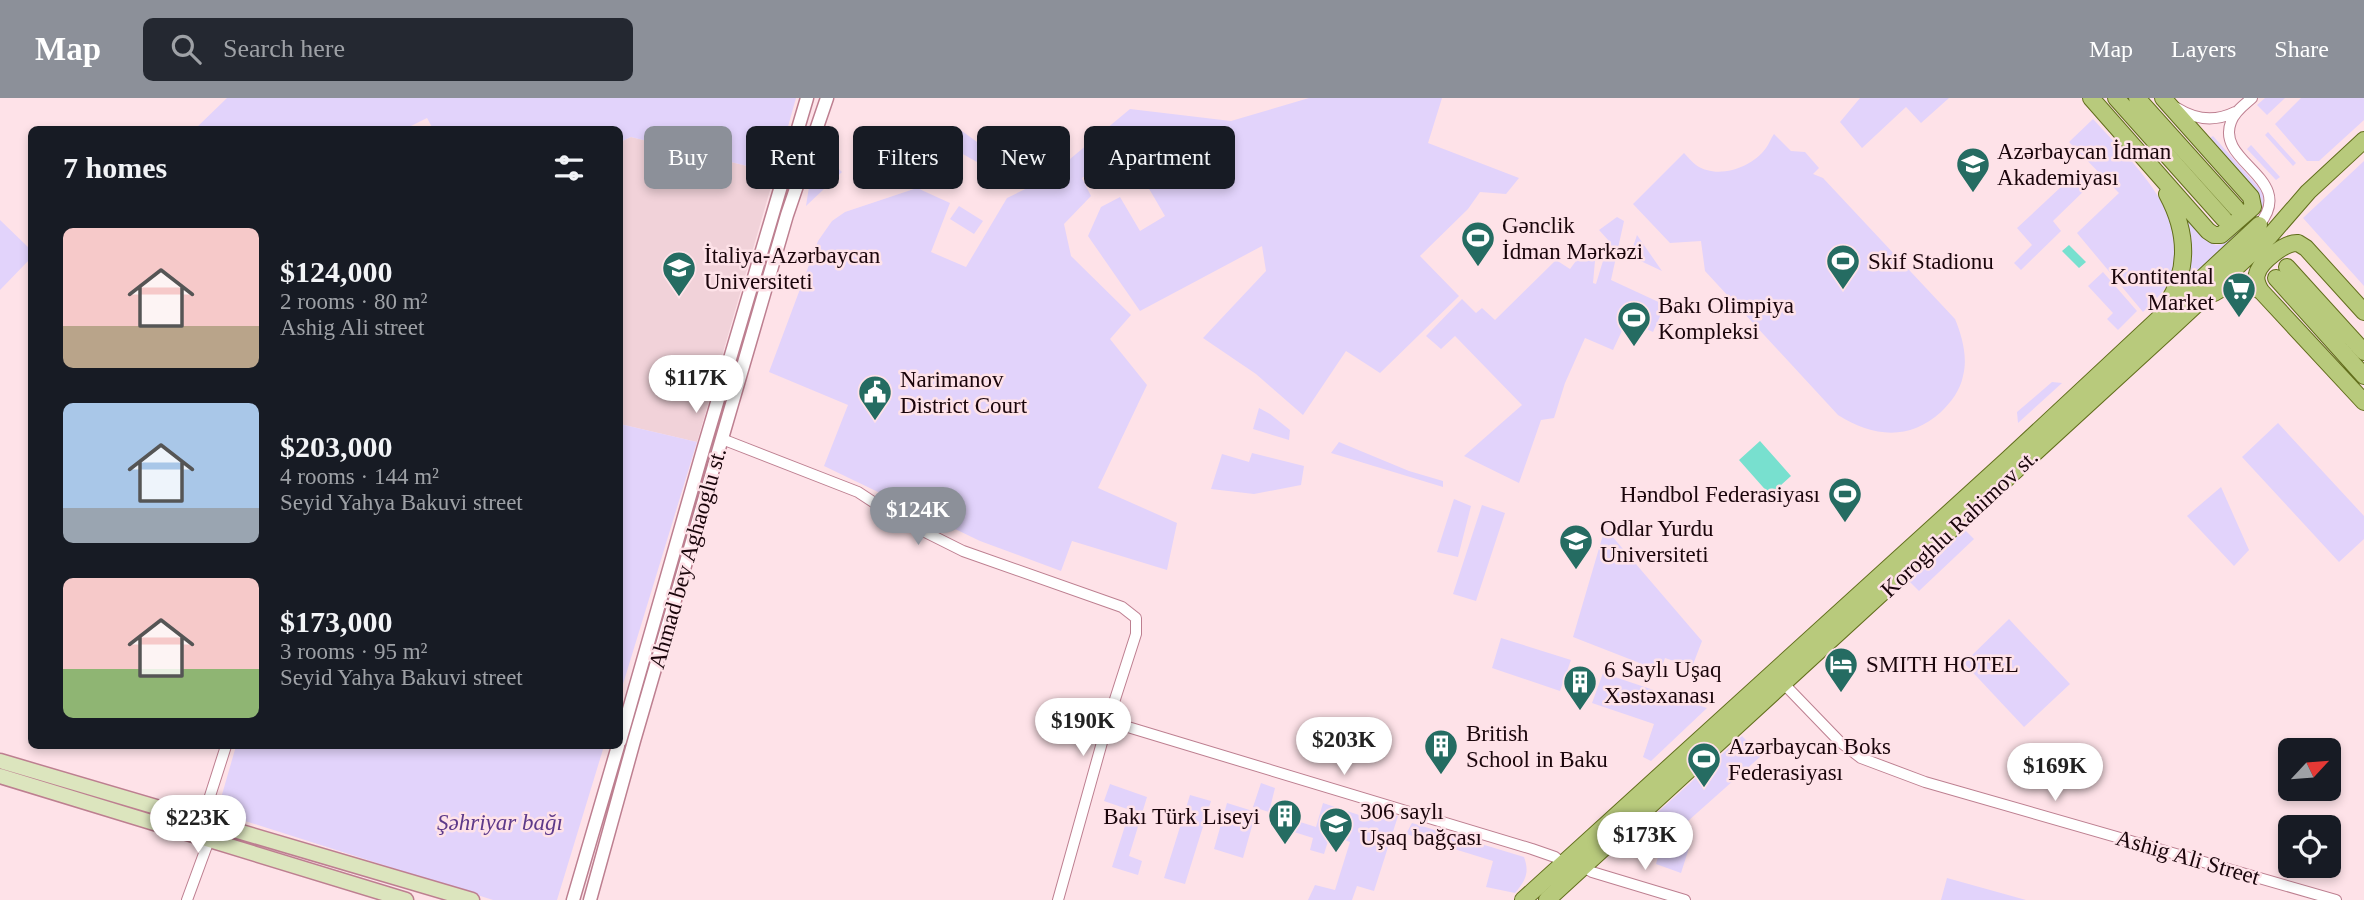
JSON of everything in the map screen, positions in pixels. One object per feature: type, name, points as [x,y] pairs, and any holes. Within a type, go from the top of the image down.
[{"type":"main road","points":[[2091,98],[2208,231],[2214,235],[2226,233],[2253,207],[2251,197],[2164,99]]},
{"type":"main road","points":[[2116,98],[2230,213],[2137,98]]},
{"type":"main road","name":"Koroghlu Rahimov st.","points":[[1547,900],[1590,870],[1784,684],[2195,306],[2275,230],[2308,192],[2364,140]]},
{"type":"main road","points":[[2147,162],[2174,206],[2184,250],[2178,284],[2151,326]]},
{"type":"main road","points":[[2308,192],[2293,218],[2295,232],[2305,248],[2364,312]]},
{"type":"main road","name":"Koroghlu Rahimov st.","points":[[1524,900],[2259,225]]},
{"type":"main road","points":[[2305,248],[2298,243],[2289,243],[2260,267],[2256,278],[2261,291],[2364,402]]},
{"type":"main road","points":[[2364,352],[2282,272],[2364,376]]},
{"type":"main road","points":[[2195,306],[2230,286],[2245,284],[2261,291]]},
{"type":"main road","points":[[0,761],[472,900]]},
{"type":"main road","points":[[0,776],[406,900]]},
{"type":"street","name":"Ahmad bey Aghaoglu st.","points":[[623,729],[807,98]]},
{"type":"street","name":"Ahmad bey Aghaoglu st.","points":[[590,900],[787,215],[827,98]]},
{"type":"street","points":[[2252,98],[2231,122],[2229,138],[2269,194],[2269,210],[2259,225]]},
{"type":"street","points":[[2164,99],[2198,118],[2216,119],[2239,110]]},
{"type":"street","points":[[802,117],[820,123]]},
{"type":"street","points":[[722,439],[858,492],[899,519],[963,551],[1122,607],[1136,618],[1136,634],[1108,721],[1058,900]]},
{"type":"street","name":"Ashig Ali Street","points":[[1784,684],[1839,741],[1861,758],[1924,782],[2336,900]]},
{"type":"street","points":[[1108,721],[1532,849],[1550,855],[1563,864]]},
{"type":"street","points":[[202,821],[225,749]]},
{"type":"street","name":"Ahmad bey Aghaoglu st.","points":[[573,900],[617,749]]},
{"type":"street","points":[[187,900],[209,840]]},
{"type":"street","points":[[1590,870],[1685,900]]},
{"type":"shaded area","name":"İtaliya-Azərbaycan Universiteti","points":[[631,137],[644,140],[644,189],[732,189],[732,162],[746,166],[746,189],[770,189],[697,442],[623,425],[623,141]]},
{"type":"shaded area","points":[[2069,245],[2086,262],[2079,268],[2062,251]]},
{"type":"shaded area","points":[[1760,441],[1791,476],[1770,495],[1739,460]]},
{"type":"green space","points":[[227,98],[796,98],[788,126],[746,126],[746,166],[732,162],[732,126],[644,126],[644,140],[631,137],[623,141],[623,126],[431,126],[427,118],[411,126],[198,126]]},
{"type":"green space","points":[[1309,98],[1442,98],[1428,143],[1519,178],[1506,194],[1480,192],[1468,209],[1420,256],[1459,296],[1380,373],[1346,351],[1303,415],[1256,374],[1203,338],[1266,271],[1262,246],[1140,311],[1088,236],[1101,207],[1120,197],[1140,231],[1165,216],[1149,189],[1235,189],[1235,126],[1110,126],[1130,109],[1231,121]]},
{"type":"green space","points":[[1860,98],[1949,98],[1921,123],[1906,107],[1862,148],[1840,122]]},
{"type":"green space","points":[[2265,98],[2285,98],[2267,115],[2257,105]]},
{"type":"green space","points":[[2301,98],[2364,98],[2364,120],[2319,161],[2307,161],[2275,124]]},
{"type":"green space","points":[[2093,119],[2125,153],[2157,194],[2169,216],[2176,239],[2176,261],[2168,284],[2143,312],[2077,233],[2119,193],[2069,142]]},
{"type":"green space","points":[[963,132],[977,142],[977,162],[963,154]]},
{"type":"green space","points":[[2268,132],[2296,163],[2293,166],[2265,135]]},
{"type":"green space","points":[[1774,134],[1791,151],[1805,152],[1819,168],[1813,174],[1823,178],[1955,319],[1965,354],[1962,381],[1955,396],[1941,412],[1916,428],[1891,433],[1878,431],[1864,428],[1838,415],[1705,271],[1701,241],[1670,243],[1633,204],[1684,153],[1704,169],[1734,170],[1760,155]]},
{"type":"green space","points":[[2213,136],[2262,191],[2265,208],[2185,285],[2191,250],[2186,216],[2211,243],[2223,244],[2248,222],[2259,202],[2259,194],[2210,138]]},
{"type":"green space","points":[[2251,145],[2280,177],[2276,180],[2247,149]]},
{"type":"green space","points":[[1084,147],[1082,178],[1084,189],[1088,189],[1091,196],[1064,224],[1071,256],[1131,315],[1110,339],[1147,385],[1098,488],[1177,523],[1167,570],[1072,541],[1061,571],[980,541],[824,466],[848,405],[769,372],[818,241],[832,221],[845,212],[919,189],[950,203],[931,252],[966,267],[1007,198],[1025,189],[1070,189],[1070,159]]},
{"type":"green space","points":[[2364,161],[2364,286],[2303,218]]},
{"type":"green space","points":[[2077,172],[2090,185],[2053,221],[2061,231],[2021,270],[2014,263],[2032,245],[2017,228]]},
{"type":"green space","points":[[809,189],[824,189],[806,206]]},
{"type":"green space","points":[[959,206],[983,221],[974,234],[950,219]]},
{"type":"green space","points":[[1617,217],[1624,221],[1611,280],[1665,305],[1653,332],[1627,320],[1613,350],[1585,338],[1565,383],[1554,418],[1541,420],[1519,483],[1464,456],[1522,405],[1455,336],[1441,349],[1426,336],[1462,299],[1476,313],[1482,308],[1495,320],[1556,260],[1570,269],[1587,246],[1596,250],[1593,283],[1596,284],[1609,241],[1599,230]]},
{"type":"green space","points":[[0,220],[28,247],[28,261],[0,290]]},
{"type":"green space","points":[[1637,235],[1662,271],[1630,256]]},
{"type":"green space","points":[[2103,272],[2137,311],[2118,330],[2107,319],[2113,313],[2088,286]]},
{"type":"green space","points":[[2052,382],[2062,383],[2018,423],[2017,412]]},
{"type":"green space","points":[[1259,408],[1290,430],[1289,440],[1253,429]]},
{"type":"green space","points":[[2278,423],[2364,516],[2364,539],[2339,562],[2242,457]]},
{"type":"green space","points":[[623,425],[697,442],[623,684]]},
{"type":"green space","points":[[1339,442],[1409,471],[1443,481],[1443,487],[1331,453]]},
{"type":"green space","points":[[1252,453],[1304,466],[1301,485],[1254,494],[1211,489],[1222,454],[1249,462]]},
{"type":"green space","points":[[2221,487],[2249,550],[2234,566],[2187,516]]},
{"type":"green space","points":[[1454,499],[1471,506],[1458,557],[1437,552]]},
{"type":"green space","points":[[1482,505],[1505,513],[1476,601],[1453,594]]},
{"type":"green space","points":[[1605,528],[1702,641],[1692,667],[1665,658],[1660,671],[1573,637]]},
{"type":"green space","points":[[1964,529],[1974,539],[1919,591],[1908,580]]},
{"type":"green space","points":[[2009,619],[2070,684],[2024,727],[1964,663]]},
{"type":"green space","points":[[1501,638],[1571,660],[1560,691],[1492,668]]},
{"type":"green space","points":[[1603,673],[1707,708],[1651,761],[1643,757],[1654,724],[1592,703]]},
{"type":"green space","name":"Azərbaycan Boks Federasiyası","points":[[1742,736],[1761,756],[1679,829],[1680,845],[1689,848],[1681,873],[1656,864],[1663,839],[1647,822]]},
{"type":"green space","name":"Şəhriyar bağı","points":[[235,749],[603,749],[557,900],[493,900],[217,812]]},
{"type":"green space","points":[[1261,783],[1275,788],[1269,812],[1253,807]]},
{"type":"green space","points":[[1110,784],[1147,797],[1129,856],[1142,861],[1138,875],[1112,867],[1130,810],[1104,801]]},
{"type":"green space","points":[[1190,795],[1211,801],[1185,884],[1164,878]]},
{"type":"green space","points":[[1227,803],[1256,812],[1243,858],[1214,849]]},
{"type":"green space","points":[[1323,803],[1368,818],[1374,808],[1398,816],[1374,891],[1357,886],[1352,900],[1308,900],[1315,885],[1335,890],[1350,842],[1330,835],[1324,854],[1310,850],[1313,838],[1294,832],[1297,821],[1316,827]]},
{"type":"green space","points":[[1412,823],[1524,857],[1527,868],[1524,881],[1515,893],[1486,887],[1493,861],[1406,834]]},
{"type":"green space","points":[[1947,878],[2026,900],[1941,900]]},
{"type":"place","name":"Azərbaycan İdman Akademiyası","points":[[1973,194]]},
{"type":"place","name":"Gənclik İdman Mərkəzi","points":[[1478,268]]},
{"type":"place","name":"Skif Stadionu","points":[[1843,291]]},
{"type":"place","name":"İtaliya-Azərbaycan Universiteti","points":[[679,298]]},
{"type":"place","name":"Kontitental Market","points":[[2239,319]]},
{"type":"place","name":"Bakı Olimpiya Kompleksi","points":[[1634,348]]},
{"type":"place","name":"Narimanov District Court","points":[[875,422]]},
{"type":"place","name":"Həndbol Federasiyası","points":[[1845,524]]},
{"type":"place","name":"Odlar Yurdu Universiteti","points":[[1576,571]]},
{"type":"place","name":"SMITH HOTEL","points":[[1841,694]]},
{"type":"place","name":"6 Saylı Uşaq Xəstəxanası","points":[[1580,712]]},
{"type":"place","name":"British School in Baku","points":[[1441,776]]},
{"type":"place","name":"Azərbaycan Boks Federasiyası","points":[[1704,789]]},
{"type":"place","name":"Bakı Türk Liseyi","points":[[1285,846]]},
{"type":"place","name":"306 saylı Uşaq bağçası","points":[[1336,854]]}]
